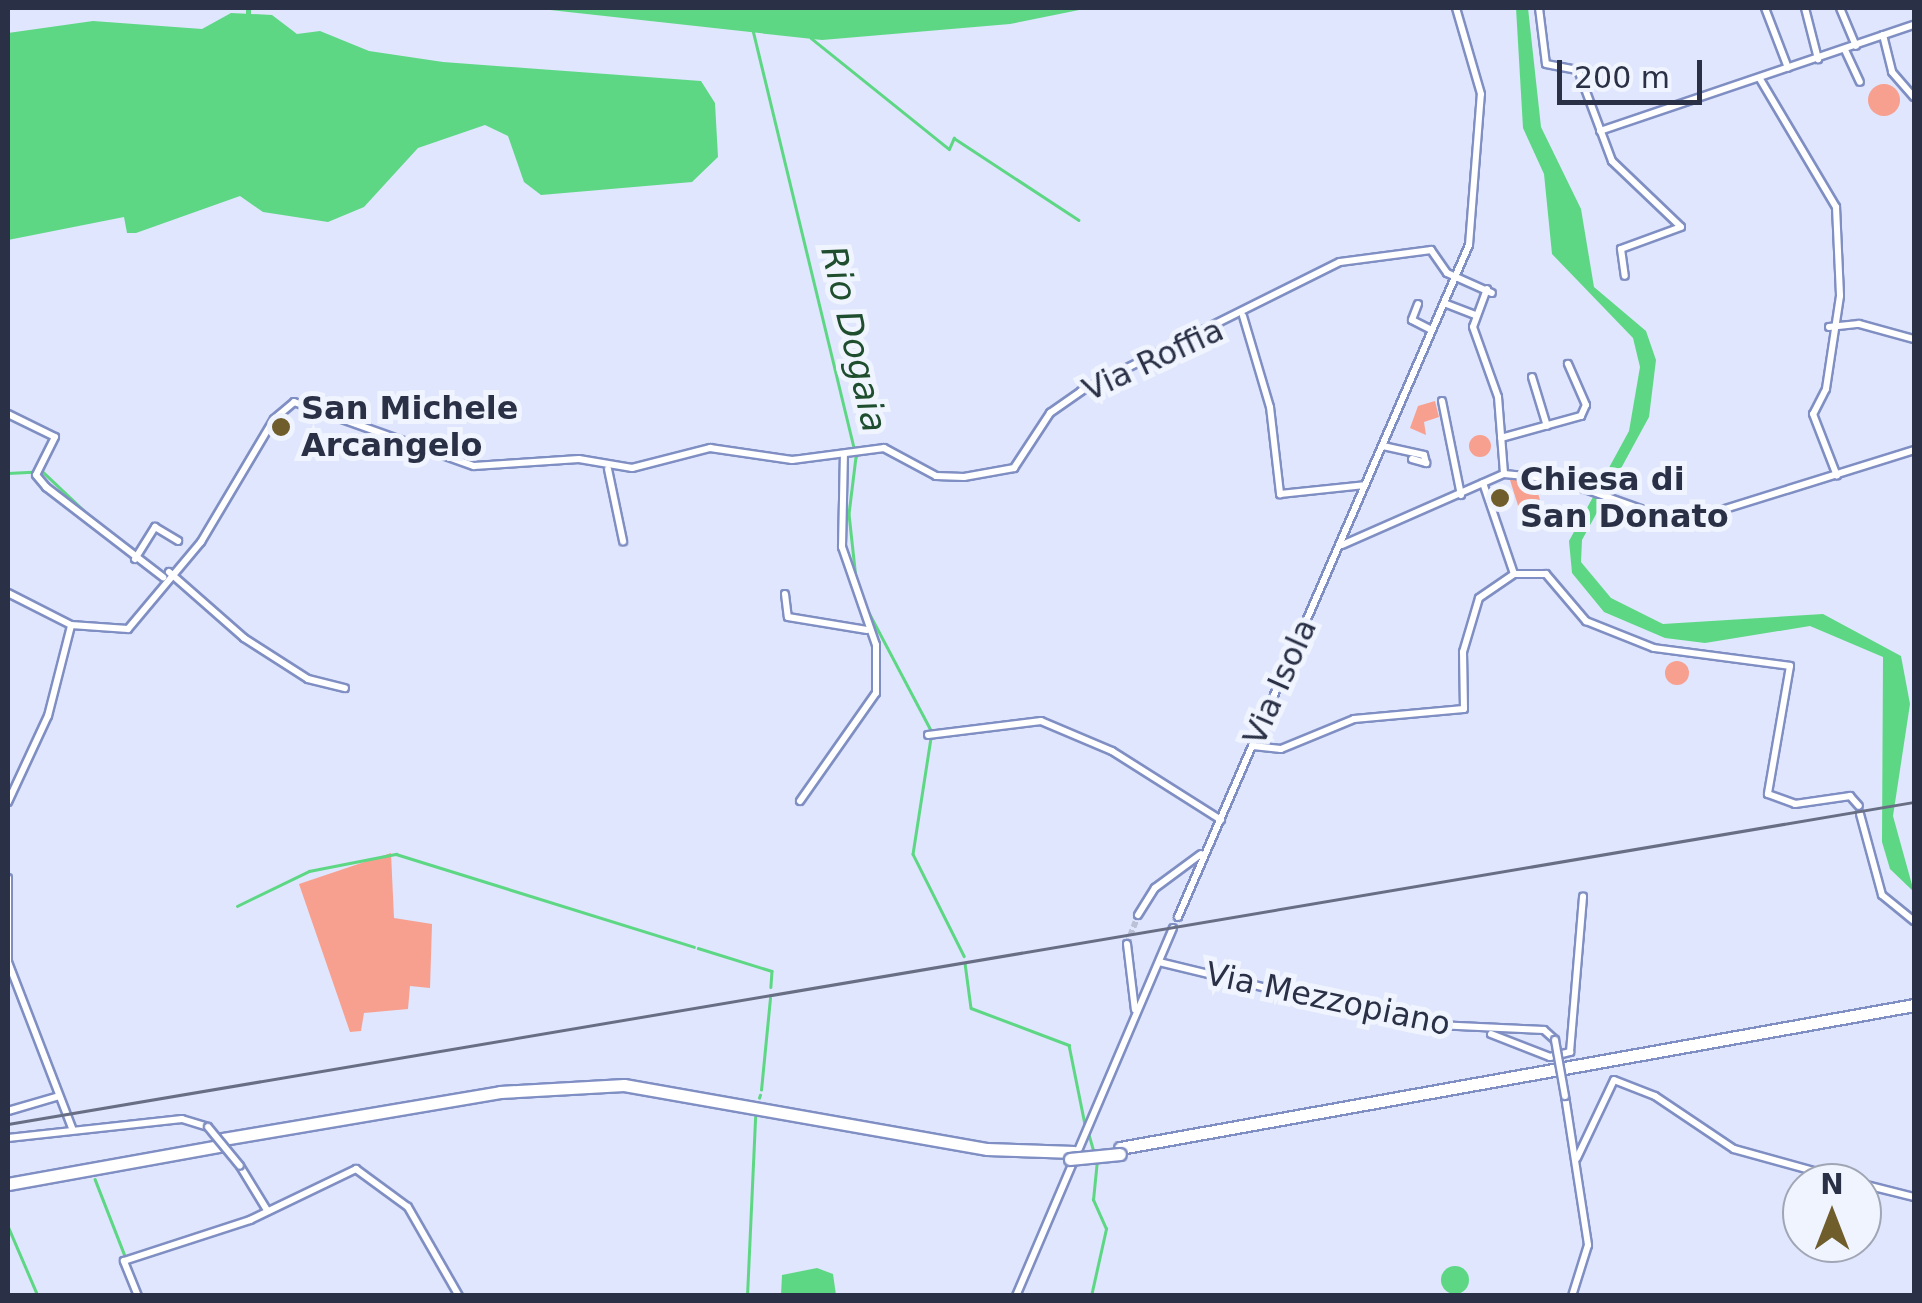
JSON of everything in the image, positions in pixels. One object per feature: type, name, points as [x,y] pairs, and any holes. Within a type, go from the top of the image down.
[{"type":"highway","points":[[8,1181],[503,1098],[620,1092],[723,1102],[982,1155],[1072,1156],[1120,1151],[1914,1008]]},
{"type":"street","name":"Via Isola","points":[[1178,917],[1191,875],[1221,820],[1456,278],[1470,236],[1481,101],[1456,8]]},
{"type":"street","points":[[1539,8],[1546,64],[1578,70],[1612,161],[1681,227],[1621,250],[1625,276]]},
{"type":"street","points":[[1765,8],[1788,68]]},
{"type":"street","points":[[1805,8],[1818,59]]},
{"type":"street","points":[[1840,8],[1856,46]]},
{"type":"street","points":[[1600,131],[1914,25]]},
{"type":"street","points":[[1883,36],[1892,72],[1914,97]]},
{"type":"street","points":[[1845,50],[1860,82]]},
{"type":"street","points":[[1760,79],[1836,207],[1842,278],[1829,327],[1826,389],[1813,414],[1837,476]]},
{"type":"street","name":"Via Roffia","points":[[848,454],[892,449],[950,478],[1014,468],[1070,398],[1244,316],[1272,292],[1358,257],[1430,250],[1456,278]]},
{"type":"street","points":[[1456,278],[1490,291],[1476,315],[1501,438],[1504,474]]},
{"type":"street","points":[[1443,303],[1476,315]]},
{"type":"street","points":[[1418,304],[1412,320],[1432,330]]},
{"type":"street","points":[[1244,316],[1270,408],[1280,494],[1365,485]]},
{"type":"street","points":[[1829,327],[1859,324],[1914,340]]},
{"type":"street","points":[[1501,438],[1585,412],[1568,364]]},
{"type":"street","points":[[1532,376],[1547,426]]},
{"type":"street","points":[[1442,401],[1456,450],[1448,452],[1461,495]]},
{"type":"street","points":[[8,593],[71,626],[128,629],[166,575],[202,542],[274,419],[294,402],[474,466],[579,459],[608,468],[726,447],[792,460],[848,454],[842,547],[867,630],[876,645],[874,703],[800,801]]},
{"type":"street","points":[[8,414],[55,437],[36,475],[134,560],[166,575],[244,638],[308,679],[345,688]]},
{"type":"street","points":[[1383,446],[1412,459]]},
{"type":"street","points":[[1336,555],[1357,533],[1461,495],[1504,474],[1595,493],[1692,522],[1914,450]]},
{"type":"street","points":[[608,468],[623,541]]},
{"type":"street","points":[[1483,484],[1514,574]]},
{"type":"street","points":[[1351,520],[1357,533]]},
{"type":"street","points":[[134,560],[154,527],[178,541]]},
{"type":"street","points":[[1253,746],[1281,748],[1354,719],[1460,712],[1462,652],[1479,598],[1514,574],[1546,574],[1586,621],[1654,648],[1790,666],[1768,794],[1795,804],[1850,796],[1860,810],[1882,895],[1914,921]]},
{"type":"street","points":[[785,594],[788,617],[867,630]]},
{"type":"street","points":[[8,802],[48,716],[71,626]]},
{"type":"street","points":[[928,734],[1041,721],[1112,750],[1221,820]]},
{"type":"street","points":[[1138,915],[1172,877],[1191,875]]},
{"type":"street","points":[[8,878],[8,962],[72,1128]]},
{"type":"street","points":[[1475,1030],[1550,1057],[1570,1052],[1583,897]]},
{"type":"street","points":[[1016,1296],[1147,982],[1174,928]]},
{"type":"street","points":[[1127,944],[1128,974],[1134,989],[1131,1025]]},
{"type":"street","name":"Via Mezzopiano","points":[[1159,962],[1475,1030],[1544,1030],[1555,1040],[1577,1158],[1588,1254],[1572,1296]]},
{"type":"street","points":[[1128,974],[1147,982]]},
{"type":"street","points":[[1134,989],[1147,982]]},
{"type":"street","points":[[1577,1158],[1614,1080],[1655,1096],[1734,1149],[1784,1163]]},
{"type":"street","points":[[8,1111],[56,1103],[60,1094]]},
{"type":"street","points":[[8,1138],[182,1119],[208,1128],[240,1166],[267,1210]]},
{"type":"street","points":[[138,1296],[124,1261],[267,1210],[356,1169],[408,1207],[459,1296]]},
{"type":"street","points":[[1882,1189],[1914,1197]]},
{"type":"shaded area","points":[[532,8],[1089,8],[1010,24],[822,40]]},
{"type":"shaded area","points":[[1516,8],[1528,8],[1541,127],[1581,209],[1594,287],[1646,331],[1656,360],[1649,417],[1582,540],[1581,562],[1611,598],[1663,624],[1823,614],[1901,656],[1910,704],[1893,816],[1914,892],[1890,869],[1882,842],[1883,657],[1810,626],[1705,643],[1665,638],[1604,612],[1572,573],[1569,541],[1629,431],[1640,367],[1633,338],[1552,254],[1544,174],[1523,128]]},
{"type":"shaded area","points":[[231,13],[272,15],[297,34],[320,31],[369,51],[443,62],[701,81],[715,103],[718,157],[692,182],[541,195],[524,182],[508,136],[485,125],[418,148],[364,207],[328,222],[263,212],[240,196],[136,233],[127,233],[124,217],[8,240],[8,33],[93,21],[202,29]]},
{"type":"shaded area","points":[[1884,84],[1895,89],[1900,100],[1895,111],[1884,116],[1873,111],[1868,100],[1873,89]]},
{"type":"shaded area","points":[[1435,401],[1439,417],[1424,422],[1426,435],[1410,428],[1418,406]]},
{"type":"shaded area","points":[[1480,435],[1488,438],[1488,454],[1480,457],[1472,454],[1469,446],[1472,438]]},
{"type":"shaded area","points":[[1534,479],[1541,504],[1521,515],[1510,480]]},
{"type":"shaded area","points":[[1677,661],[1686,664],[1686,682],[1677,685],[1668,682],[1665,673],[1668,664]]},
{"type":"shaded area","points":[[391,853],[394,918],[432,924],[430,988],[410,986],[408,1009],[364,1013],[361,1031],[350,1032],[299,884]]},
{"type":"shaded area","points":[[1455,1266],[1465,1270],[1469,1280],[1465,1290],[1455,1294],[1445,1290],[1441,1280],[1445,1270]]},
{"type":"shaded area","points":[[817,1268],[833,1274],[836,1295],[781,1295],[782,1275]]},
{"type":"waterway","points":[[248,8],[248,14]]},
{"type":"waterway","name":"Rio Dogaia","points":[[753,30],[856,457],[849,514],[856,578]]},
{"type":"waterway","points":[[811,38],[949,149],[954,138],[1079,220]]},
{"type":"waterway","points":[[8,473],[42,471],[95,521]]},
{"type":"waterway","name":"Rio Dogaia","points":[[865,605],[931,730]]},
{"type":"waterway","name":"Rio Dogaia","points":[[931,738],[913,854],[964,956]]},
{"type":"waterway","points":[[237,906],[309,871],[396,854],[694,947]]},
{"type":"waterway","points":[[698,948],[772,971],[771,987]]},
{"type":"waterway","name":"Rio Dogaia","points":[[965,963],[971,1008],[1069,1045],[1085,1124]]},
{"type":"waterway","points":[[761,1090],[770,998]]},
{"type":"waterway","points":[[747,1296],[755,1117]]},
{"type":"waterway","name":"Rio Dogaia","points":[[1088,1131],[1094,1152]]},
{"type":"waterway","name":"Rio Dogaia","points":[[1091,1296],[1106,1229],[1093,1200],[1097,1160]]},
{"type":"waterway","points":[[95,1179],[125,1256]]},
{"type":"waterway","points":[[8,1226],[38,1296]]},
{"type":"tunnel","points":[[1127,944],[1138,915]]},
{"type":"railway","points":[[8,1124],[1914,802]]},
{"type":"place","name":"San Michele Arcangelo","points":[[281,427]]},
{"type":"place","name":"Chiesa di San Donato","points":[[1500,498]]}]
